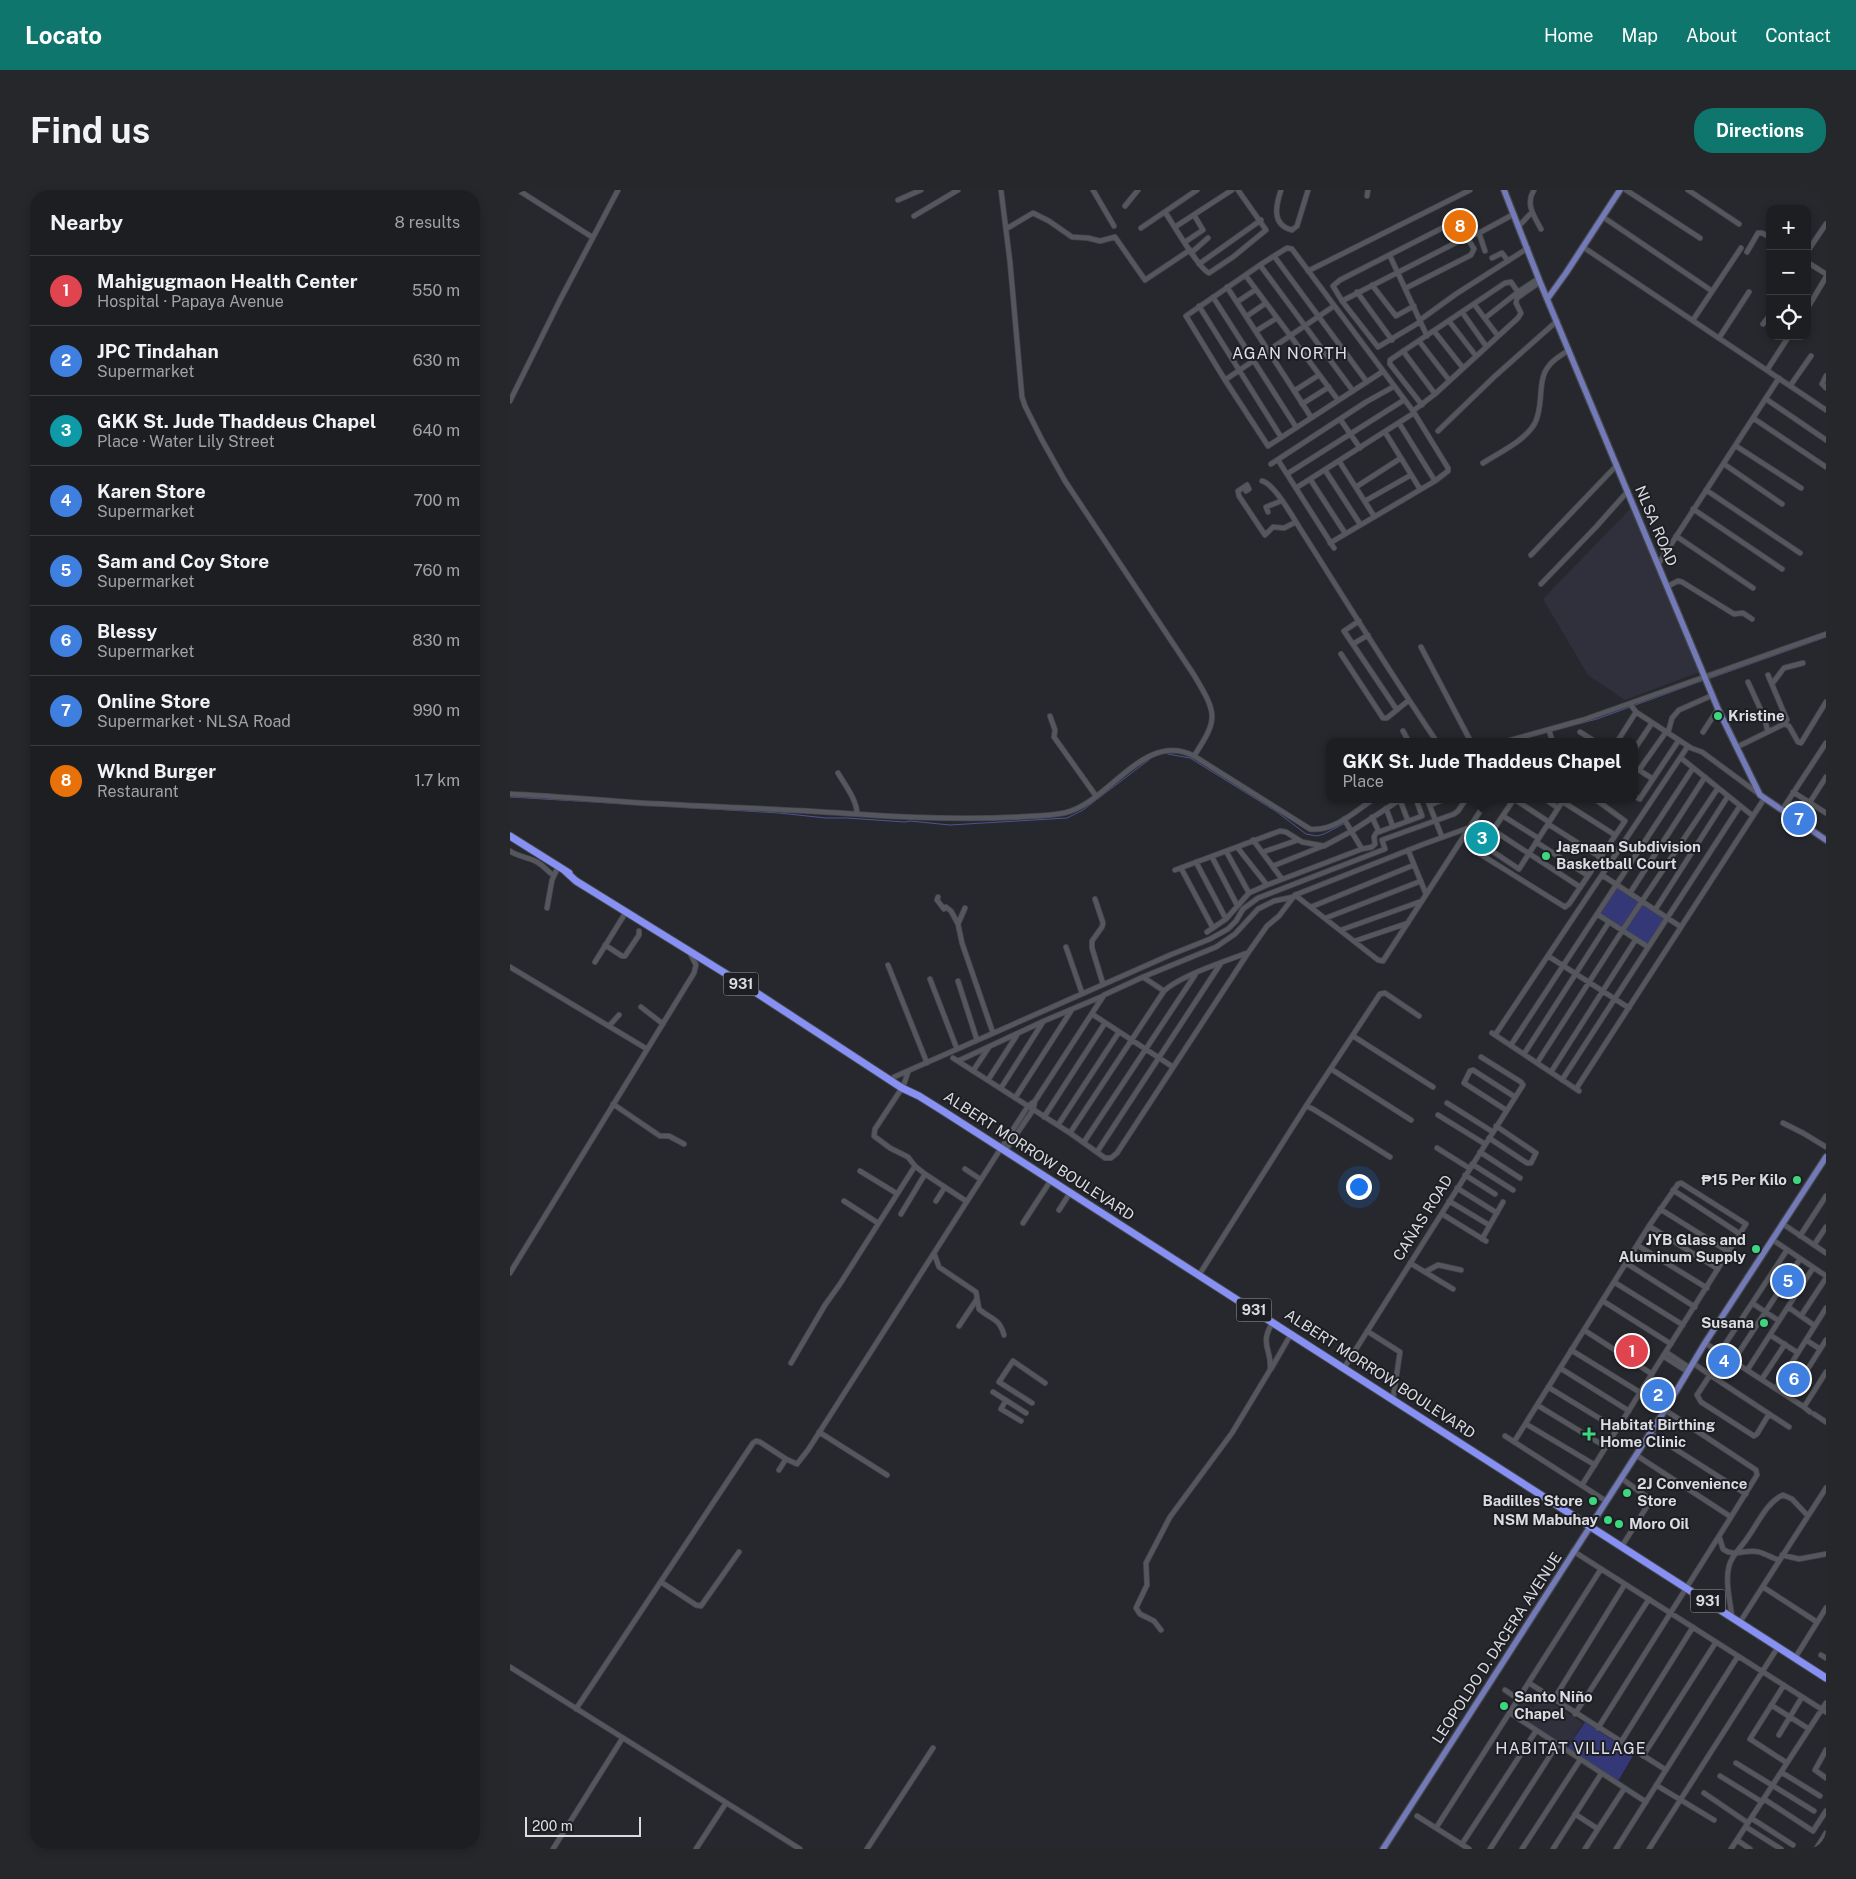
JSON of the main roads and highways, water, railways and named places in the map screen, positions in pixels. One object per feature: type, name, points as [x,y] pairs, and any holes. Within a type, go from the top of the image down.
[{"type":"highway","name":"ALBERT MORROW BOULEVARD","points":[[510,836],[722,967],[894,1077],[903,1086]]},
{"type":"highway","name":"ALBERT MORROW BOULEVARD","points":[[562,869],[576,881],[919,1096],[1826,1678]]},
{"type":"main road","name":"NLSA ROAD","points":[[1504,190],[1718,709],[1762,797],[1826,840]]},
{"type":"main road","points":[[1548,298],[1620,190]]},
{"type":"main road","name":"LEOPOLDO D. DACERA AVENUE","points":[[1385,1848],[1573,1551],[1665,1410],[1705,1343],[1826,1157]]},
{"type":"waterway","points":[[1708,679],[1826,637]]},
{"type":"waterway","points":[[1551,731],[1597,719],[1704,680]]},
{"type":"waterway","points":[[1168,754],[1190,758],[1277,812],[1306,834],[1317,836],[1345,823]]},
{"type":"waterway","points":[[510,797],[950,825],[1067,818],[1083,810],[1150,759]]},
{"type":"waterway","points":[[1348,820],[1372,803]]},
{"type":"place","name":"Wknd Burger","points":[[1460,226]]},
{"type":"place","name":"Kristine","points":[[1718,716]]},
{"type":"place","name":"Online Store","points":[[1799,819]]},
{"type":"place","name":"GKK St. Jude Thaddeus Chapel","points":[[1482,838]]},
{"type":"place","name":"Jagnaan Subdivision Basketball Court","points":[[1546,856]]},
{"type":"place","name":"₱15 Per Kilo","points":[[1797,1180]]},
{"type":"place","name":"JYB Glass and Aluminum Supply","points":[[1756,1249]]},
{"type":"place","name":"Sam and Coy Store","points":[[1788,1281]]},
{"type":"place","name":"Susana","points":[[1764,1323]]},
{"type":"place","name":"Mahigugmaon Health Center","points":[[1632,1351]]},
{"type":"place","name":"Karen Store","points":[[1724,1361]]},
{"type":"place","name":"Blessy","points":[[1794,1379]]},
{"type":"place","name":"JPC Tindahan","points":[[1658,1395]]},
{"type":"place","name":"Habitat Birthing Home Clinic","points":[[1589,1434]]},
{"type":"place","name":"2J Convenience Store","points":[[1627,1493]]},
{"type":"place","name":"Badilles Store","points":[[1593,1501]]},
{"type":"place","name":"NSM Mabuhay","points":[[1608,1520]]},
{"type":"place","name":"Moro Oil","points":[[1619,1524]]},
{"type":"place","name":"Santo Niño Chapel","points":[[1504,1706]]},
{"type":"district","name":"AGAN NORTH","points":[[1290,353]]},
{"type":"district","name":"HABITAT VILLAGE","points":[[1571,1748]]}]
